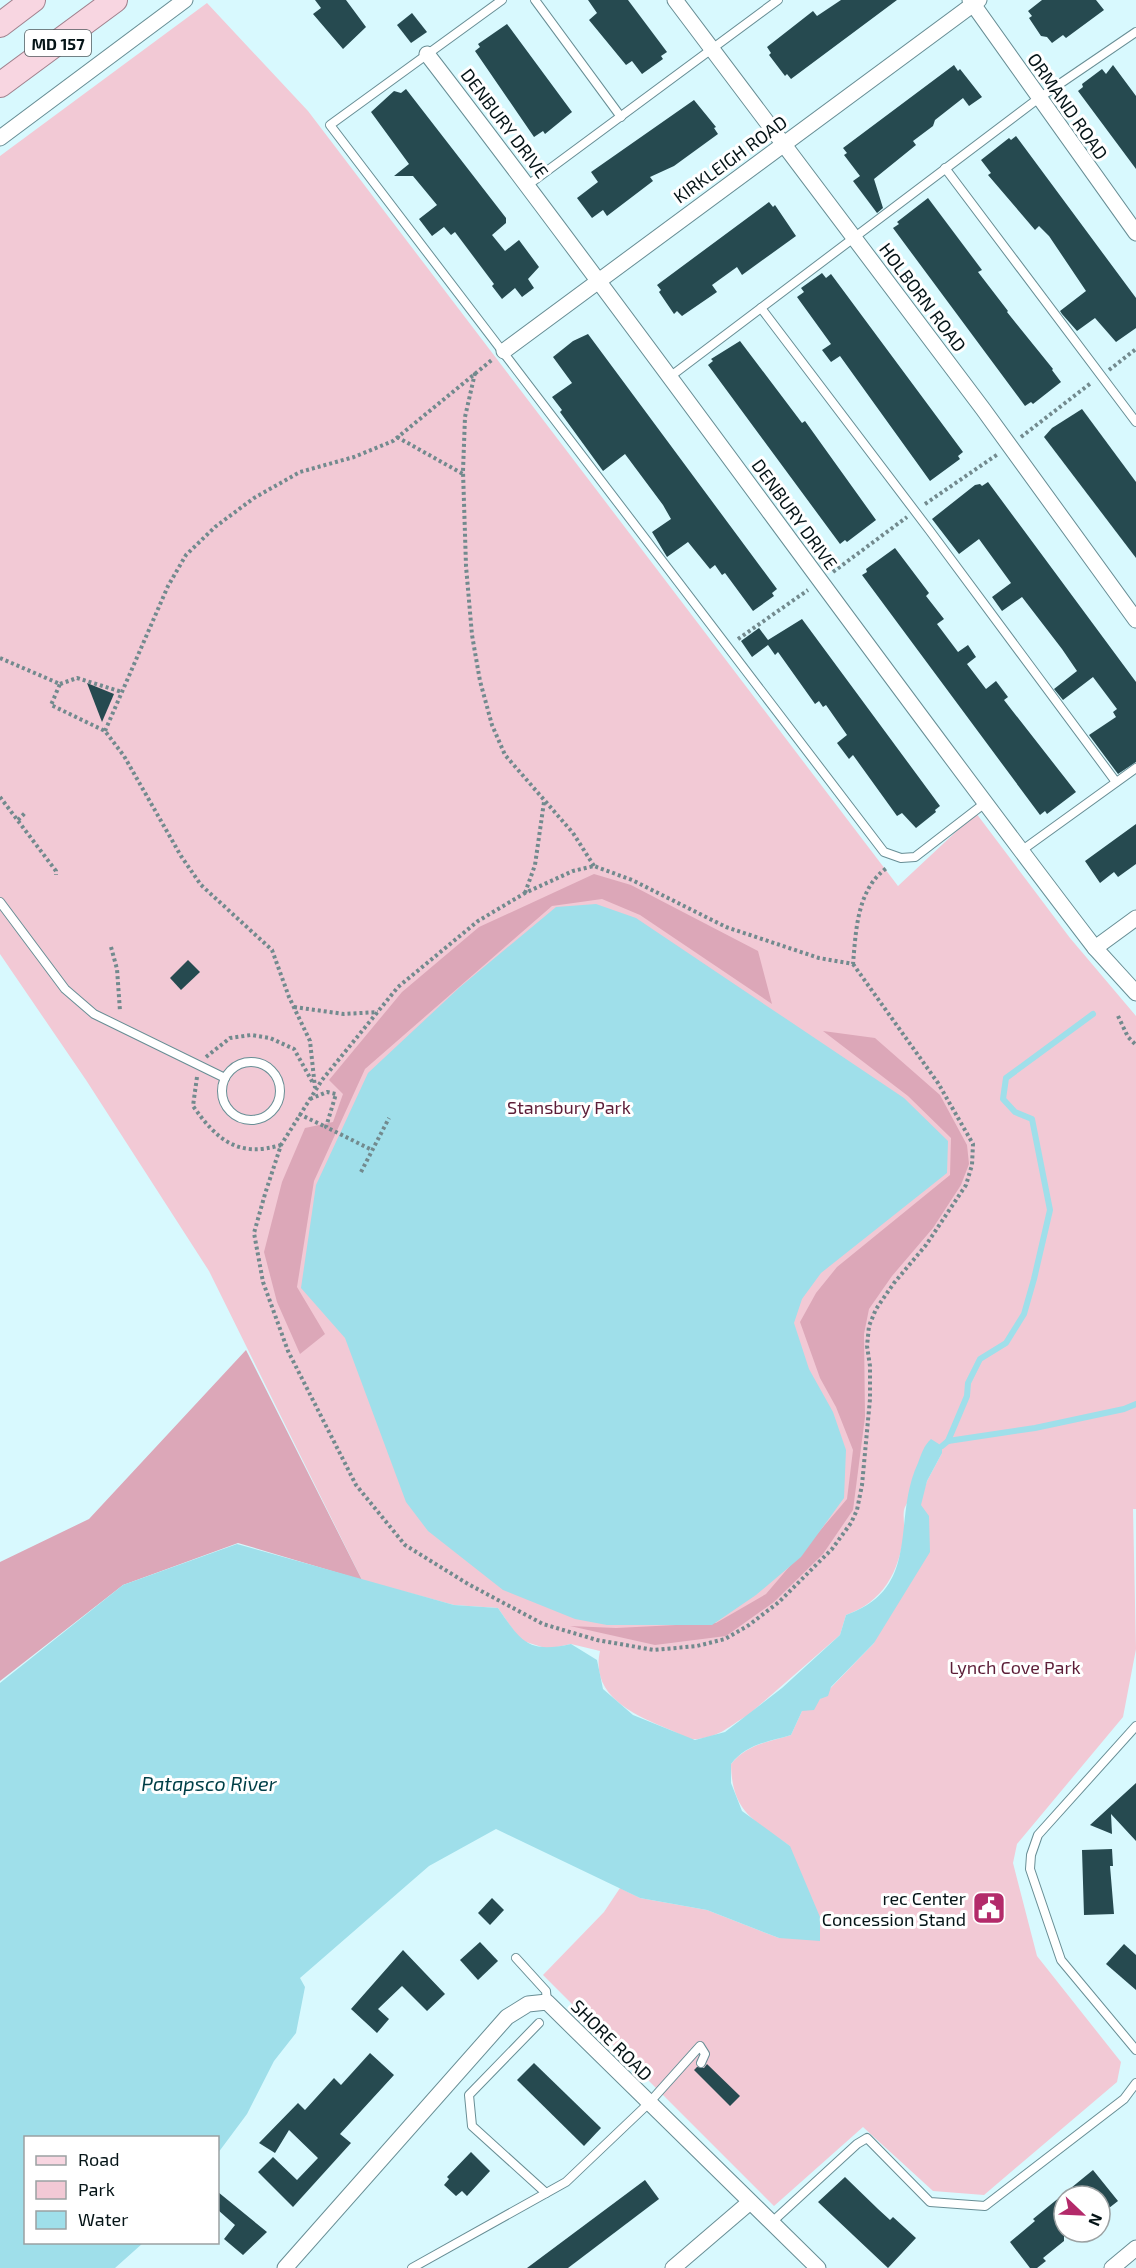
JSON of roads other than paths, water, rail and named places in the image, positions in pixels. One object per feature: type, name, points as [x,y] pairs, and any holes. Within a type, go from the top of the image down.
[{"type":"main road","name":"MD 157","points":[[0,25],[33,0]]},
{"type":"main road","name":"MD 157","points":[[0,85],[115,0]]},
{"type":"street","points":[[0,138],[185,0]]},
{"type":"street","name":"HOLBORN ROAD","points":[[675,0],[1009,446],[1136,620]]},
{"type":"street","name":"ORMAND ROAD","points":[[974,2],[1039,98],[1136,233]]},
{"type":"street","name":"KIRKLEIGH ROAD","points":[[504,351],[974,2]]},
{"type":"street","name":"DENBURY DRIVE","points":[[428,54],[671,376],[820,582],[1021,851],[1095,948],[1136,993]]},
{"type":"street","points":[[1095,948],[1136,918]]},
{"type":"street","name":"SHORE ROAD","points":[[285,2268],[507,2017],[528,2004],[547,2002],[648,2104],[818,2268]]},
{"type":"street","points":[[673,2268],[750,2202]]},
{"type":"street","points":[[1112,2268],[1136,2248]]},
{"type":"lane","points":[[502,0],[330,125],[884,852],[901,858],[915,857],[985,803]]},
{"type":"lane","points":[[535,0],[621,117]]},
{"type":"lane","points":[[528,185],[778,0]]},
{"type":"lane","points":[[671,376],[1039,98],[1135,34]]},
{"type":"lane","points":[[945,168],[1136,422]]},
{"type":"lane","points":[[761,308],[1116,782]]},
{"type":"lane","points":[[1021,851],[1136,768]]},
{"type":"lane","points":[[0,902],[65,989],[94,1014],[201,1064],[225,1078]]},
{"type":"lane","points":[[257,1062],[268,1068],[277,1077],[280,1090],[275,1108],[261,1119],[248,1121],[236,1117],[226,1108],[222,1096],[225,1078],[233,1068],[244,1063],[257,1062]]},
{"type":"lane","points":[[1136,1725],[1038,1835],[1030,1855],[1030,1869],[1061,1960],[1136,2050]]},
{"type":"lane","points":[[516,1958],[546,1991],[547,2002]]},
{"type":"lane","points":[[539,2023],[469,2095],[472,2126],[546,2193]]},
{"type":"lane","points":[[412,2268],[566,2181],[648,2104],[700,2046],[705,2054],[701,2063]]},
{"type":"lane","points":[[771,2223],[857,2144],[867,2138],[930,2202],[985,2206],[1124,2099],[1136,2083]]},
{"type":"water","points":[[596,904],[636,918],[904,1098],[948,1141],[947,1173],[821,1273],[802,1299],[794,1323],[809,1369],[833,1412],[846,1450],[844,1498],[801,1557],[756,1595],[712,1625],[607,1625],[575,1619],[503,1590],[428,1531],[406,1502],[345,1338],[301,1288],[316,1185],[368,1073],[460,987],[556,907]]},
{"type":"water","name":"Patapsco River","points":[[931,1439],[942,1446],[942,1453],[927,1481],[921,1505],[929,1516],[930,1552],[874,1643],[831,1687],[828,1696],[820,1699],[814,1710],[802,1711],[791,1735],[751,1748],[743,1752],[731,1764],[731,1783],[742,1811],[790,1846],[820,1917],[820,1941],[779,1938],[707,1910],[640,1898],[496,1829],[429,1866],[300,1978],[305,1987],[296,2033],[274,2061],[247,2114],[219,2152],[219,2136],[24,2136],[24,2244],[142,2244],[115,2268],[0,2268],[0,1683],[123,1585],[237,1544],[454,1605],[498,1608],[513,1629],[527,1642],[544,1647],[571,1644],[597,1660],[603,1689],[633,1715],[695,1740],[725,1732],[782,1688],[840,1635],[846,1615],[870,1603],[886,1588],[896,1570],[910,1485],[926,1444]]},
{"type":"waterway","points":[[948,1441],[967,1396],[968,1383],[980,1359],[1006,1343],[1024,1314],[1050,1210],[1032,1119],[1015,1112],[1003,1099],[1006,1078],[1093,1014]]},
{"type":"waterway","points":[[942,1446],[948,1441],[1035,1428],[1124,1409],[1136,1404]]},
{"type":"place","name":"rec Center Concession Stand","points":[[989,1908]]},
{"type":"park label","name":"Stansbury Park","points":[[569,1107]]},
{"type":"park label","name":"Lynch Cove Park","points":[[1015,1667]]}]
